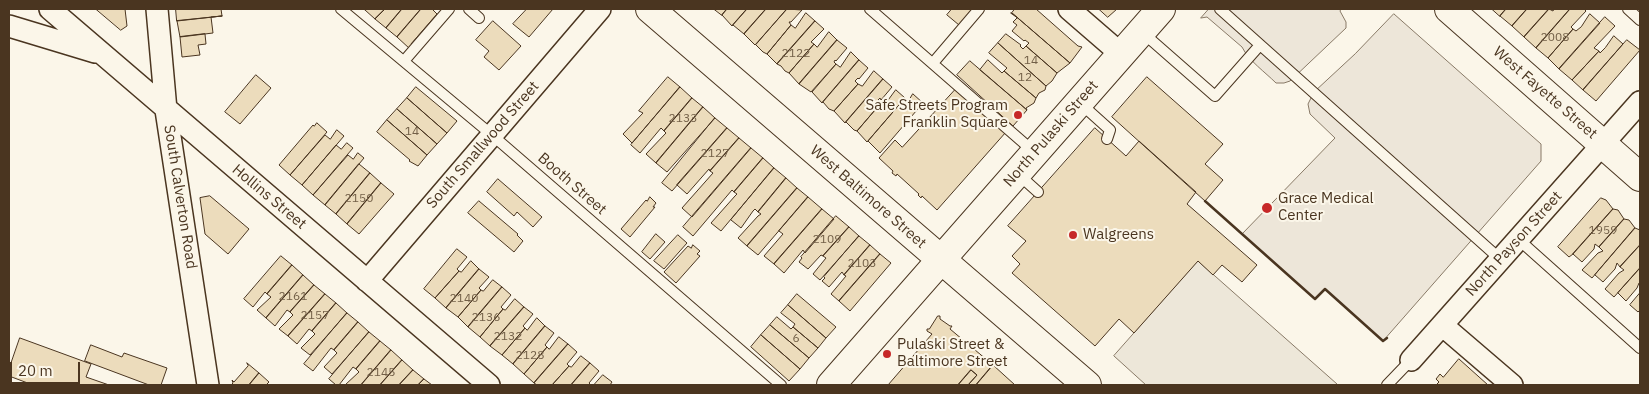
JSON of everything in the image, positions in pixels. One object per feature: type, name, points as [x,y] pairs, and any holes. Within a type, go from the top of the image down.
[{"type":"street","name":"Hollins Street","points":[[50,9],[489,385]]},
{"type":"street","name":"South Calverton Road","points":[[157,9],[166,110],[208,385]]},
{"type":"street","name":"South Smallwood Street","points":[[367,281],[600,9]]},
{"type":"street","name":"West Baltimore Street","points":[[650,9],[1087,385]]},
{"type":"street","points":[[1069,9],[1121,54]]},
{"type":"street","name":"North Pulaski Street","points":[[831,385],[1161,9]]},
{"type":"street","name":"West Fayette Street","points":[[1449,9],[1640,177]]},
{"type":"street","points":[[9,26],[102,54]]},
{"type":"street","name":"North Payson Street","points":[[1411,360],[1640,102]]},
{"type":"street","points":[[1442,325],[1512,385]]},
{"type":"lane","name":"Booth Street","points":[[341,9],[492,135],[780,385]]},
{"type":"lane","points":[[404,61],[449,9]]},
{"type":"lane","points":[[469,9],[479,18]]},
{"type":"lane","points":[[870,9],[1036,153]]},
{"type":"lane","points":[[932,63],[979,9]]},
{"type":"lane","points":[[1220,9],[1500,259]]},
{"type":"lane","points":[[1628,9],[1640,20]]},
{"type":"lane","points":[[1141,32],[1215,96],[1260,45]]},
{"type":"lane","points":[[1079,102],[1110,130],[1107,139]]},
{"type":"lane","points":[[1017,174],[1038,192]]},
{"type":"lane","points":[[1518,239],[1640,348]]},
{"type":"lane","name":"North Payson Street","points":[[1387,385],[1411,360]]},
{"type":"shaded area","points":[[1209,9],[1341,9],[1340,11],[1346,22],[1346,28],[1290,81],[1276,83],[1253,62],[1242,47],[1207,17],[1201,18]]},
{"type":"shaded area","points":[[1394,14],[1541,144],[1541,161],[1383,341],[1325,289],[1315,299],[1242,234],[1335,138],[1310,114],[1308,104],[1314,92]]},
{"type":"shaded area","points":[[1198,261],[1337,384],[1146,385],[1114,356]]},
{"type":"building","points":[[96,9],[125,9],[127,26],[121,30]]},
{"type":"building","points":[[176,9],[221,9],[222,16],[177,21]]},
{"type":"building","points":[[366,9],[385,9],[375,19]]},
{"type":"building","points":[[385,9],[402,9],[386,28],[375,19]]},
{"type":"building","points":[[402,9],[421,9],[397,37],[386,28]]},
{"type":"building","points":[[421,9],[432,9],[437,14],[411,44],[410,49],[397,37]]},
{"type":"building","points":[[527,9],[553,9],[529,37],[513,24]]},
{"type":"building","points":[[714,9],[727,9],[722,15]]},
{"type":"building","points":[[727,9],[747,9],[732,26],[722,15]]},
{"type":"building","points":[[747,9],[766,9],[744,34],[733,25]]},
{"type":"building","points":[[766,9],[787,9],[755,45],[744,34]]},
{"type":"building","points":[[787,9],[802,10],[789,22],[791,25],[767,54],[763,52],[756,45]]},
{"type":"building","points":[[952,9],[973,9],[959,25],[947,15]]},
{"type":"building","points":[[1015,9],[1036,9],[1078,46],[1082,47],[1070,63],[1012,13]]},
{"type":"building","points":[[1099,9],[1117,9],[1108,17]]},
{"type":"building","points":[[1492,9],[1506,9],[1500,16]]},
{"type":"building","points":[[1506,9],[1527,9],[1512,26],[1500,16]]},
{"type":"building","points":[[1527,9],[1549,9],[1524,37],[1512,26]]},
{"type":"building","points":[[1549,9],[1553,11],[1554,9],[1570,9],[1536,48],[1524,37]]},
{"type":"building","points":[[1570,9],[1584,9],[1586,11],[1571,27],[1573,29],[1548,58],[1536,48]]},
{"type":"building","points":[[806,13],[815,21],[777,64],[767,54],[791,25],[795,28]]},
{"type":"building","points":[[1012,13],[1070,63],[1057,73],[1026,46],[1029,43],[1012,31],[1017,25],[1013,22],[1017,18]]},
{"type":"building","points":[[1590,14],[1600,23],[1559,69],[1548,58],[1573,29],[1576,31],[1581,27]]},
{"type":"building","points":[[211,17],[213,33],[180,37],[177,21]]},
{"type":"building","points":[[1605,17],[1615,26],[1594,48],[1599,51],[1572,80],[1559,69]]},
{"type":"building","points":[[493,21],[521,46],[499,70],[484,57],[489,51],[476,40]]},
{"type":"building","points":[[815,21],[824,29],[811,42],[814,44],[789,73],[785,71],[777,64]]},
{"type":"building","points":[[829,32],[837,40],[799,84],[789,73],[814,44],[817,47]]},
{"type":"building","points":[[205,34],[206,44],[198,45],[200,55],[182,57],[180,37]]},
{"type":"building","points":[[1006,34],[1021,45],[1023,49],[1026,46],[1057,73],[1052,81],[1046,86],[998,43]]},
{"type":"building","points":[[1614,36],[1623,44],[1583,90],[1572,80],[1599,51],[1600,53],[1605,48]]},
{"type":"building","points":[[837,40],[847,48],[835,60],[836,64],[811,92],[799,84]]},
{"type":"building","points":[[1627,40],[1640,50],[1596,101],[1583,90]]},
{"type":"building","points":[[998,43],[1046,86],[1045,90],[1039,93],[1036,98],[1004,71],[1007,68],[989,53]]},
{"type":"building","points":[[851,52],[859,60],[822,103],[812,92],[836,64],[840,67]]},
{"type":"building","points":[[859,60],[868,68],[855,81],[858,84],[834,111],[829,109],[823,102]]},
{"type":"building","points":[[988,60],[1002,73],[1004,71],[1036,98],[1034,103],[1026,108],[1027,110],[980,70]]},
{"type":"building","points":[[970,61],[1027,110],[1013,126],[957,75]]},
{"type":"building","points":[[874,71],[883,79],[845,123],[834,111],[858,84],[862,86]]},
{"type":"building","points":[[256,75],[271,88],[240,124],[225,112]]},
{"type":"building","points":[[668,77],[680,87],[632,143],[623,134],[643,113],[639,111]]},
{"type":"building","points":[[1147,77],[1223,144],[1205,164],[1223,180],[1205,201],[1112,117]]},
{"type":"building","points":[[883,79],[892,87],[881,100],[880,98],[878,100],[881,103],[857,131],[854,130],[846,122]]},
{"type":"building","points":[[416,87],[457,121],[447,133],[407,98]]},
{"type":"building","points":[[680,87],[692,98],[664,131],[661,128],[640,153],[631,145]]},
{"type":"building","points":[[956,89],[1006,132],[937,210],[922,196],[921,198],[897,174],[896,176],[892,173],[893,171],[879,158],[895,140],[902,147]]},
{"type":"building","points":[[896,90],[905,98],[867,142],[857,131],[881,103],[884,105]]},
{"type":"building","points":[[913,94],[923,103],[880,153],[868,141],[905,98],[908,101]]},
{"type":"building","points":[[407,98],[447,133],[437,144],[397,109]]},
{"type":"building","points":[[692,98],[703,107],[656,163],[646,154],[666,133],[664,131]]},
{"type":"building","points":[[703,107],[715,118],[667,172],[656,163]]},
{"type":"building","points":[[397,109],[437,144],[427,155],[387,120]]},
{"type":"building","points":[[715,118],[727,128],[672,191],[662,183]]},
{"type":"building","points":[[387,120],[427,155],[418,166],[409,161],[377,132]]},
{"type":"building","points":[[317,123],[327,132],[290,175],[279,165],[313,125]]},
{"type":"building","points":[[727,128],[739,138],[687,194],[677,185]]},
{"type":"building","points":[[1095,128],[1126,156],[1139,141],[1196,192],[1187,204],[1257,265],[1242,282],[1222,265],[1213,275],[1198,261],[1134,333],[1119,319],[1095,346],[1012,273],[1020,264],[1012,256],[1026,241],[1008,226]]},
{"type":"building","points":[[337,130],[344,136],[302,185],[290,175],[325,135],[330,139]]},
{"type":"building","points":[[739,138],[751,148],[692,217],[682,208],[713,173],[710,171]]},
{"type":"building","points":[[347,143],[353,148],[313,195],[302,185],[336,145],[341,149]]},
{"type":"building","points":[[751,148],[763,158],[734,192],[732,190],[693,236],[683,227]]},
{"type":"building","points":[[358,153],[364,158],[325,205],[313,195],[348,155],[353,159]]},
{"type":"building","points":[[763,158],[774,168],[721,231],[711,223],[737,194],[734,192]]},
{"type":"building","points":[[359,164],[370,173],[336,214],[325,205]]},
{"type":"building","points":[[774,168],[786,178],[758,212],[755,209],[753,211],[741,228],[731,220]]},
{"type":"building","points":[[370,173],[381,183],[347,224],[336,214]]},
{"type":"building","points":[[786,178],[797,188],[747,246],[738,238],[761,214],[758,212]]},
{"type":"building","points":[[498,179],[542,217],[533,227],[517,212],[514,216],[487,192]]},
{"type":"building","points":[[381,183],[394,194],[359,234],[347,224]]},
{"type":"building","points":[[797,188],[808,197],[758,255],[747,246]]},
{"type":"building","points":[[210,196],[249,229],[228,254],[205,234],[200,198]]},
{"type":"building","points":[[650,197],[656,203],[653,207],[655,207],[630,237],[621,229]]},
{"type":"building","points":[[808,197],[822,209],[774,264],[764,256],[783,234],[779,231]]},
{"type":"building","points":[[1601,198],[1606,200],[1613,209],[1569,257],[1558,247]]},
{"type":"building","points":[[479,201],[518,234],[523,241],[514,252],[468,213]]},
{"type":"building","points":[[822,209],[834,219],[805,253],[803,250],[784,273],[774,264]]},
{"type":"building","points":[[1613,209],[1618,210],[1624,219],[1599,247],[1595,244],[1594,249],[1582,262],[1573,254]]},
{"type":"building","points":[[836,216],[849,227],[823,256],[821,255],[808,269],[799,262],[801,257]]},
{"type":"building","points":[[1624,219],[1629,220],[1635,228],[1592,278],[1582,270],[1598,253],[1603,251],[1599,247]]},
{"type":"building","points":[[849,227],[859,236],[820,280],[813,274],[826,258],[823,256]]},
{"type":"building","points":[[1635,228],[1640,230],[1640,245],[1620,267],[1617,263],[1615,269],[1603,282],[1595,275]]},
{"type":"building","points":[[656,234],[665,242],[650,259],[642,252]]},
{"type":"building","points":[[678,235],[687,243],[664,269],[654,261]]},
{"type":"building","points":[[859,236],[870,245],[844,275],[842,272],[829,287],[822,281],[824,277]]},
{"type":"building","points":[[693,245],[700,251],[697,254],[700,256],[676,283],[664,272],[688,246],[691,248]]},
{"type":"building","points":[[870,245],[880,254],[839,301],[831,294],[846,276],[844,275]]},
{"type":"building","points":[[1640,245],[1640,268],[1614,297],[1605,289],[1624,270],[1620,267]]},
{"type":"building","points":[[457,249],[467,257],[457,269],[459,271],[435,298],[424,289]]},
{"type":"building","points":[[880,254],[891,263],[850,311],[839,301]]},
{"type":"building","points":[[281,256],[292,265],[253,307],[244,299]]},
{"type":"building","points":[[471,261],[479,269],[446,308],[435,298],[459,271],[461,272]]},
{"type":"building","points":[[292,265],[303,275],[266,318],[257,310],[271,297],[267,294]]},
{"type":"building","points":[[1640,268],[1640,284],[1626,301],[1618,293]]},
{"type":"building","points":[[479,269],[489,277],[479,288],[481,290],[458,317],[446,308]]},
{"type":"building","points":[[303,275],[314,285],[290,312],[287,310],[275,326],[266,318]]},
{"type":"building","points":[[493,280],[502,287],[468,327],[458,317],[481,290],[483,291]]},
{"type":"building","points":[[314,285],[325,294],[288,336],[279,329],[293,315],[290,312]]},
{"type":"building","points":[[502,287],[511,295],[501,307],[503,309],[480,337],[468,327]]},
{"type":"building","points":[[1640,293],[1640,310],[1638,312],[1630,305]]},
{"type":"building","points":[[325,294],[336,303],[312,331],[309,329],[297,344],[288,336]]},
{"type":"building","points":[[797,294],[836,327],[826,338],[788,305]]},
{"type":"building","points":[[515,299],[524,307],[490,346],[480,337],[503,309],[505,310]]},
{"type":"building","points":[[336,303],[347,313],[310,355],[301,348],[315,334],[312,331]]},
{"type":"building","points":[[788,305],[826,338],[818,348],[793,327],[795,324],[781,313]]},
{"type":"building","points":[[524,307],[533,314],[523,326],[525,328],[502,355],[490,346]]},
{"type":"building","points":[[347,313],[358,322],[334,350],[331,348],[313,371],[304,364]]},
{"type":"building","points":[[938,316],[952,326],[950,329],[993,365],[976,385],[968,385],[977,375],[971,370],[958,385],[888,385],[932,334],[927,329],[929,329]]},
{"type":"building","points":[[777,317],[791,329],[793,327],[818,348],[809,358],[770,325]]},
{"type":"building","points":[[537,318],[545,326],[513,364],[502,355],[525,328],[527,330]]},
{"type":"building","points":[[358,322],[369,332],[332,374],[324,367],[337,353],[334,350]]},
{"type":"building","points":[[770,325],[809,358],[800,369],[761,335]]},
{"type":"building","points":[[545,326],[554,333],[545,345],[547,347],[524,374],[513,364]]},
{"type":"building","points":[[369,332],[380,341],[356,369],[353,367],[339,385],[336,385],[329,379]]},
{"type":"building","points":[[761,335],[800,369],[789,381],[751,347]]},
{"type":"building","points":[[559,337],[568,344],[534,383],[524,374],[547,347],[549,349]]},
{"type":"building","points":[[20,338],[91,364],[86,377],[109,385],[33,385],[9,376],[9,369]]},
{"type":"building","points":[[380,341],[391,350],[361,385],[345,385],[359,372],[356,369]]},
{"type":"building","points":[[568,344],[577,352],[567,364],[569,366],[552,385],[537,385],[534,383]]},
{"type":"building","points":[[91,345],[122,357],[124,353],[167,368],[161,385],[149,385],[85,361]]},
{"type":"building","points":[[391,350],[402,360],[380,385],[361,385]]},
{"type":"building","points":[[581,356],[590,363],[571,385],[552,385],[569,366],[571,367]]},
{"type":"building","points":[[1459,359],[1488,385],[1436,385],[1439,382],[1436,379],[1440,374],[1443,377]]},
{"type":"building","points":[[402,360],[413,370],[399,385],[380,385]]},
{"type":"building","points":[[247,363],[259,373],[249,385],[231,385],[233,383],[232,380],[234,382],[248,366]]},
{"type":"building","points":[[590,363],[599,371],[589,383],[591,385],[571,385]]},
{"type":"building","points":[[993,365],[1015,385],[976,385]]},
{"type":"building","points":[[413,370],[424,379],[418,385],[399,385]]},
{"type":"building","points":[[971,370],[977,375],[968,385],[958,385]]},
{"type":"building","points":[[259,373],[269,382],[266,385],[249,385]]},
{"type":"building","points":[[603,375],[612,382],[610,385],[594,385]]},
{"type":"building","points":[[424,379],[432,385],[418,385]]},
{"type":"wall","points":[[1205,201],[1315,299],[1325,289],[1383,341],[1387,338]]},
{"type":"place","name":"Safe Streets Program Franklin Square","points":[[1018,115]]},
{"type":"place","name":"Grace Medical Center","points":[[1267,208]]},
{"type":"place","name":"Walgreens","points":[[1073,235]]},
{"type":"place","name":"Pulaski Street & Baltimore Street","points":[[887,354]]}]
